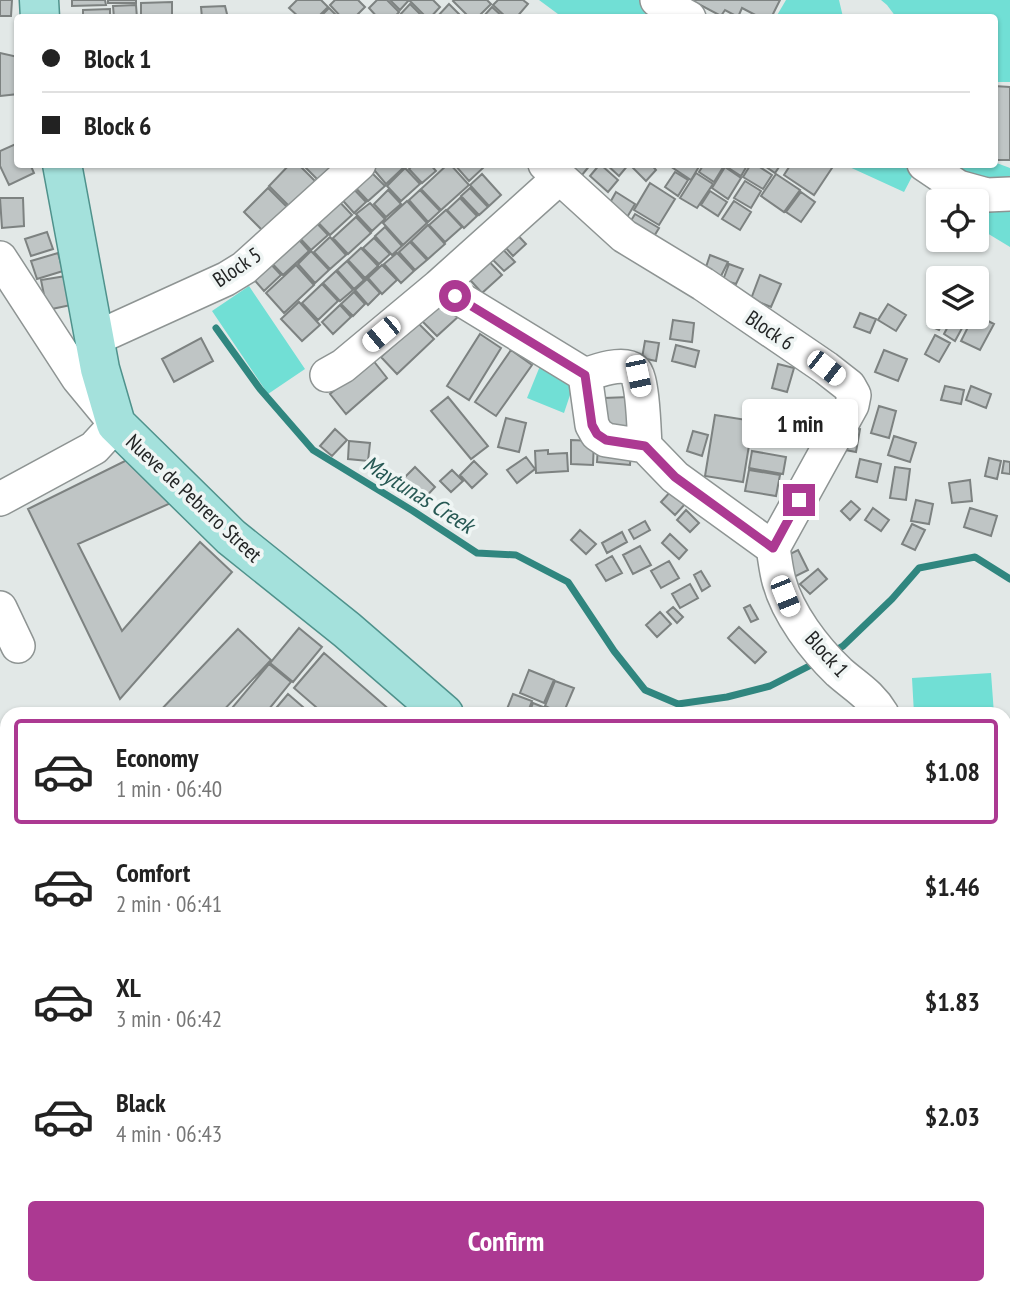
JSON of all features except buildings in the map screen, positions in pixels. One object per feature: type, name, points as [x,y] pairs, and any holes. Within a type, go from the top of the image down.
[{"type":"main road","name":"Nueve de Pebrero Street","points":[[63,168],[100,369],[116,424],[231,537],[347,630],[432,707]]},
{"type":"street","points":[[657,0],[682,14]]},
{"type":"street","name":"Block 5","points":[[94,340],[226,279],[244,268],[355,168]]},
{"type":"street","points":[[930,168],[958,187],[986,195],[1010,194]]},
{"type":"street","points":[[327,375],[343,366],[439,286],[552,171]]},
{"type":"street","name":"Block 6","points":[[552,171],[624,236],[714,292],[826,368],[849,386],[855,395],[773,548]]},
{"type":"street","points":[[0,258],[78,378],[116,424],[94,448],[0,499]]},
{"type":"street","points":[[439,286],[585,375],[607,368],[629,367],[634,370],[641,393],[645,446]]},
{"type":"street","points":[[585,375],[592,425],[597,434],[606,440],[645,446],[675,477],[773,548]]},
{"type":"street","name":"Block 1","points":[[773,548],[779,581],[791,611],[838,671],[878,707]]},
{"type":"street","points":[[0,608],[18,646]]},
{"type":"shaded area","points":[[539,0],[658,0],[693,14],[558,14]]},
{"type":"shaded area","points":[[786,0],[839,0],[842,14],[778,14]]},
{"type":"shaded area","points":[[881,0],[1010,0],[1010,82],[998,82],[998,14],[894,14]]},
{"type":"shaded area","points":[[998,164],[1010,168],[1010,247],[989,234],[989,189],[944,189],[952,168],[998,168]]},
{"type":"shaded area","points":[[852,168],[916,168],[904,192]]},
{"type":"shaded area","points":[[249,286],[305,369],[268,394],[212,311]]},
{"type":"shaded area","points":[[540,366],[575,380],[564,413],[527,398]]},
{"type":"shaded area","points":[[991,673],[993,707],[914,707],[912,678]]},
{"type":"waterway","name":"Maytunas Creek","points":[[216,328],[260,389],[313,450],[477,553],[516,555],[568,582],[614,651],[645,690],[678,704],[727,697],[770,686],[817,662]]},
{"type":"waterway","name":"Maytunas Creek","points":[[833,652],[843,646],[892,599],[919,568],[975,557],[1010,579]]},
{"type":"route","points":[[455,296],[585,375],[592,425],[597,434],[606,440],[645,446],[675,477],[773,548],[799,500]]}]
